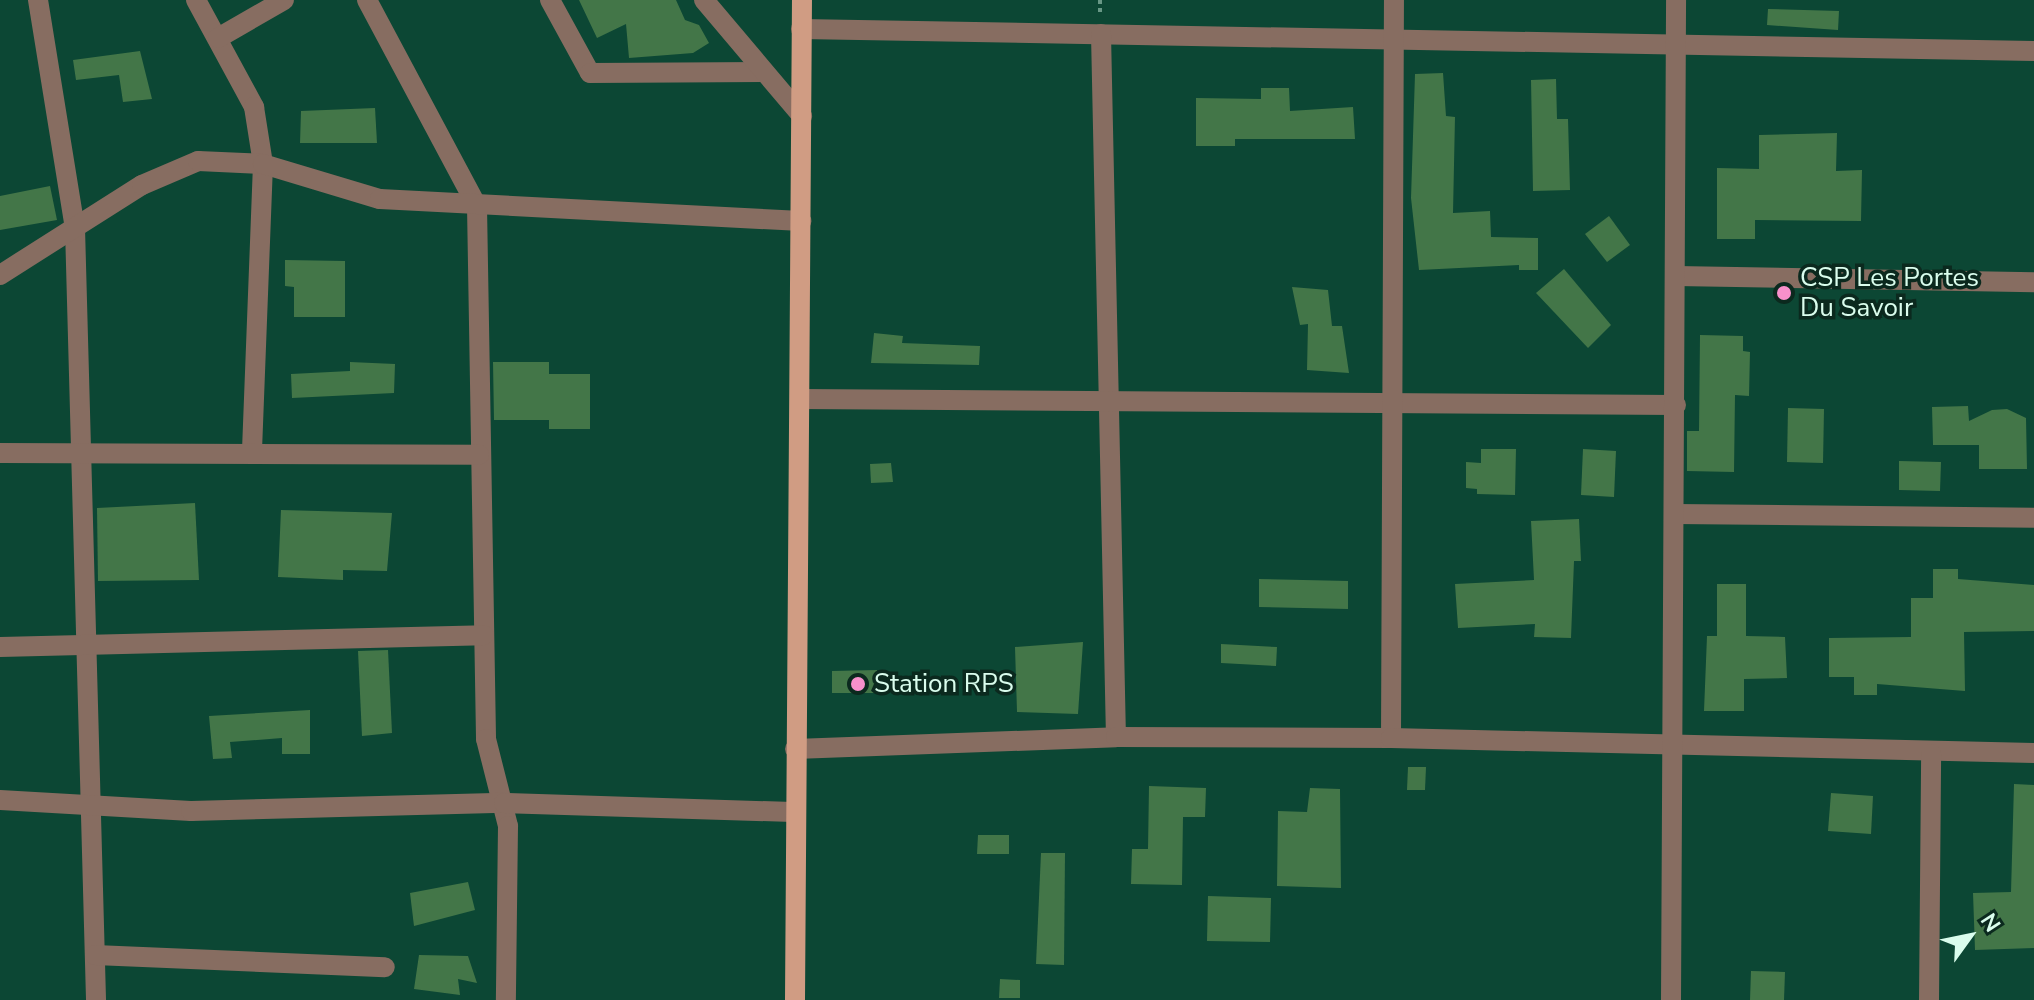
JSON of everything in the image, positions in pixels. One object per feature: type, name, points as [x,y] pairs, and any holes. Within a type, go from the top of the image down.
[{"type":"main road","points":[[795,1000],[793,812],[800,399],[802,0]]},
{"type":"street","points":[[38,0],[75,228],[96,1000]]},
{"type":"street","points":[[196,0],[254,107],[263,164],[252,454]]},
{"type":"street","points":[[218,38],[284,0]]},
{"type":"street","points":[[367,0],[477,206],[486,739],[504,803],[506,1000]]},
{"type":"street","points":[[550,0],[590,73],[763,72]]},
{"type":"street","points":[[704,0],[802,116]]},
{"type":"street","points":[[1391,738],[1394,0]]},
{"type":"street","points":[[1671,1000],[1675,744],[1676,0]]},
{"type":"street","points":[[801,29],[2034,51]]},
{"type":"street","points":[[1101,34],[1116,737]]},
{"type":"street","points":[[0,275],[177,167],[198,161],[263,164],[380,199],[801,221]]},
{"type":"street","points":[[1676,276],[2034,282]]},
{"type":"street","points":[[800,399],[1676,405]]},
{"type":"street","points":[[0,453],[479,455]]},
{"type":"street","points":[[1675,514],[2034,518]]},
{"type":"street","points":[[0,647],[484,635]]},
{"type":"street","points":[[795,749],[1116,737],[1391,738],[1675,744],[1931,754],[2034,753]]},
{"type":"street","points":[[1929,1000],[1931,754]]},
{"type":"street","points":[[0,800],[191,811],[504,803],[793,812]]},
{"type":"street","points":[[95,955],[385,967]]},
{"type":"building","points":[[579,0],[676,0],[685,20],[699,25],[709,43],[693,53],[629,58],[626,24],[597,38]]},
{"type":"building","points":[[1768,9],[1839,11],[1838,30],[1767,25]]},
{"type":"building","points":[[140,51],[152,99],[123,102],[119,75],[76,80],[73,60]]},
{"type":"building","points":[[1443,73],[1446,116],[1455,117],[1453,213],[1490,211],[1491,237],[1538,238],[1538,270],[1519,270],[1519,265],[1419,270],[1411,198],[1415,74]]},
{"type":"building","points":[[1556,79],[1557,119],[1568,119],[1570,190],[1533,191],[1531,80]]},
{"type":"building","points":[[1261,88],[1289,88],[1290,111],[1353,107],[1355,139],[1235,139],[1235,146],[1196,146],[1196,98],[1261,99]]},
{"type":"building","points":[[375,108],[377,143],[300,143],[301,111]]},
{"type":"building","points":[[1837,133],[1836,171],[1862,170],[1861,221],[1755,220],[1755,239],[1717,239],[1717,168],[1759,169],[1759,135]]},
{"type":"building","points":[[50,186],[57,220],[0,230],[0,196]]},
{"type":"building","points":[[1609,216],[1630,245],[1607,262],[1585,234]]},
{"type":"building","points":[[285,260],[345,261],[345,317],[294,317],[294,287],[285,286]]},
{"type":"building","points":[[1564,269],[1611,325],[1588,348],[1536,293]]},
{"type":"building","points":[[1292,287],[1328,290],[1332,326],[1342,326],[1349,373],[1307,370],[1308,324],[1300,325]]},
{"type":"building","points":[[874,333],[903,336],[902,343],[980,346],[979,365],[871,363]]},
{"type":"building","points":[[1700,335],[1743,336],[1743,351],[1750,352],[1749,396],[1735,395],[1734,472],[1687,471],[1687,431],[1699,431]]},
{"type":"building","points":[[350,362],[395,364],[394,393],[292,398],[291,374],[350,371]]},
{"type":"building","points":[[493,362],[549,362],[549,374],[590,374],[590,429],[549,429],[549,420],[494,420]]},
{"type":"building","points":[[1968,406],[1969,421],[1992,410],[2007,409],[2026,418],[2027,469],[1979,469],[1979,445],[1933,445],[1932,407]]},
{"type":"building","points":[[1788,408],[1824,409],[1823,463],[1787,462]]},
{"type":"building","points":[[1481,449],[1516,449],[1515,495],[1477,494],[1477,489],[1466,488],[1466,462],[1481,463]]},
{"type":"building","points":[[1583,449],[1616,451],[1614,497],[1581,495]]},
{"type":"building","points":[[1899,461],[1941,462],[1940,491],[1899,490]]},
{"type":"building","points":[[891,463],[893,482],[871,483],[870,464]]},
{"type":"building","points":[[195,503],[199,580],[98,581],[97,508]]},
{"type":"building","points":[[281,510],[392,513],[387,571],[343,570],[343,580],[278,577]]},
{"type":"building","points":[[1579,519],[1581,561],[1574,561],[1571,638],[1534,637],[1535,624],[1458,628],[1455,584],[1534,580],[1531,521]]},
{"type":"building","points":[[1933,569],[1958,569],[1958,579],[2034,585],[2034,631],[1964,632],[1965,691],[1877,684],[1877,695],[1854,695],[1854,677],[1829,677],[1829,638],[1911,637],[1911,598],[1933,598]]},
{"type":"building","points":[[1259,579],[1348,581],[1348,609],[1259,607]]},
{"type":"building","points":[[1717,584],[1746,584],[1746,636],[1785,637],[1787,678],[1744,679],[1744,711],[1704,711],[1707,636],[1717,636]]},
{"type":"building","points":[[1083,642],[1078,714],[1017,712],[1015,647]]},
{"type":"building","points":[[1221,644],[1277,647],[1276,666],[1221,663]]},
{"type":"building","points":[[388,650],[392,733],[362,736],[358,651]]},
{"type":"building","points":[[877,670],[877,693],[832,693],[832,671]]},
{"type":"building","points":[[310,710],[310,754],[282,754],[282,738],[230,742],[232,758],[213,759],[209,716]]},
{"type":"building","points":[[1408,767],[1426,767],[1425,790],[1407,790]]},
{"type":"building","points":[[2014,784],[2034,785],[2034,948],[1975,950],[1973,893],[2011,892]]},
{"type":"building","points":[[1149,786],[1206,788],[1205,817],[1183,817],[1182,885],[1131,884],[1132,849],[1148,849]]},
{"type":"building","points":[[1310,788],[1340,789],[1341,888],[1277,886],[1278,811],[1307,812]]},
{"type":"building","points":[[1831,793],[1873,796],[1871,834],[1828,831]]},
{"type":"building","points":[[978,835],[1009,835],[1009,854],[977,854]]},
{"type":"building","points":[[1041,853],[1065,853],[1064,965],[1036,964]]},
{"type":"building","points":[[468,882],[475,910],[414,926],[410,893]]},
{"type":"building","points":[[1208,896],[1271,898],[1270,942],[1207,941]]},
{"type":"building","points":[[419,955],[468,956],[477,983],[458,979],[460,995],[414,989]]},
{"type":"building","points":[[1751,971],[1785,972],[1784,1000],[1750,1000]]},
{"type":"building","points":[[1000,979],[1020,980],[1020,998],[999,998]]},
{"type":"place","name":"CSP Les Portes Du Savoir","points":[[1784,293]]},
{"type":"place","name":"Station RPS","points":[[858,684]]}]
